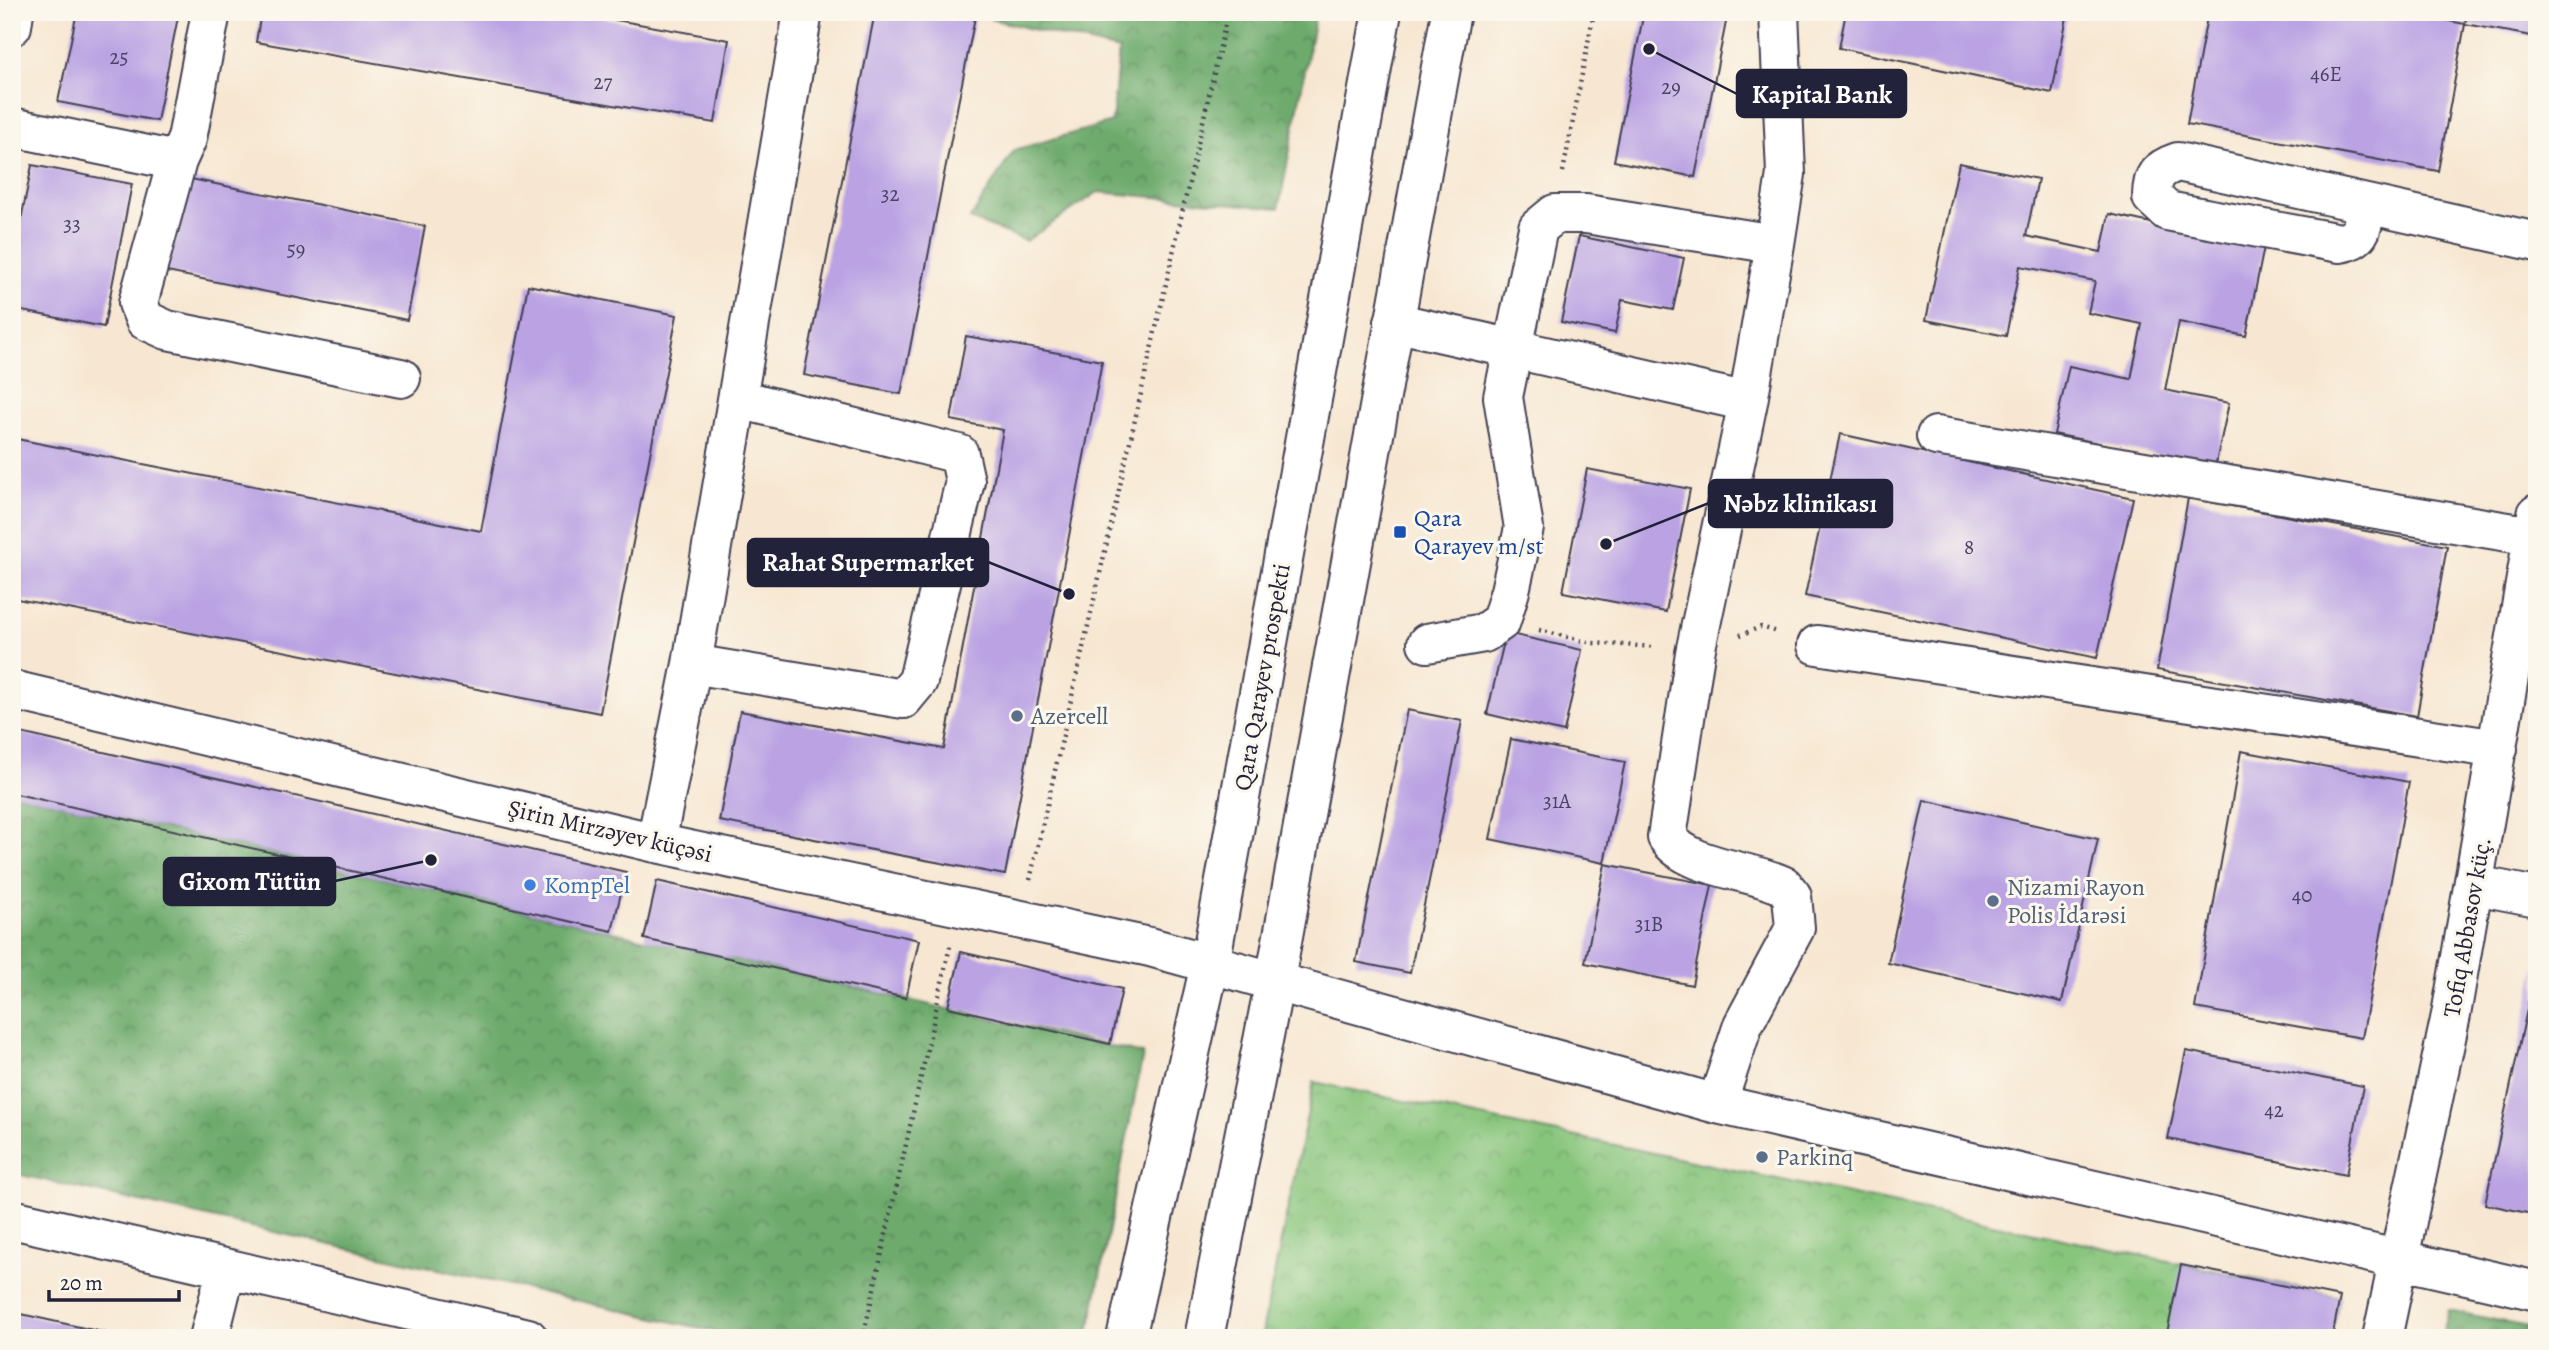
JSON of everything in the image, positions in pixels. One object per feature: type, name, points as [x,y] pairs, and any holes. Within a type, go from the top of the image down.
[{"type":"street","points":[[12,26],[15,12]]},
{"type":"street","points":[[211,12],[187,139],[177,160],[138,303],[145,320],[167,330],[401,378]]},
{"type":"street","points":[[656,843],[692,664],[739,400],[803,12]]},
{"type":"street","name":"Qara Qarayev prospekti","points":[[1126,1338],[1210,964],[1382,12]]},
{"type":"street","points":[[1204,1338],[1275,979],[1451,12]]},
{"type":"street","points":[[1717,1104],[1743,1025],[1794,928],[1792,896],[1784,886],[1692,857],[1674,846],[1667,837],[1695,653],[1748,402],[1786,174],[1779,12]]},
{"type":"street","points":[[12,127],[177,160]]},
{"type":"street","points":[[2366,205],[2360,232],[2353,241],[2340,243],[2167,211],[2152,197],[2152,179],[2161,168],[2178,162],[2537,242]]},
{"type":"street","points":[[1427,643],[1484,633],[1501,621],[1510,591],[1524,528],[1503,397],[1538,228],[1555,214],[1586,214],[1775,244]]},
{"type":"street","points":[[1394,322],[1748,402]]},
{"type":"street","points":[[692,664],[903,699],[918,681],[965,481],[959,454],[739,400]]},
{"type":"street","points":[[1936,436],[2535,525]]},
{"type":"street","name":"Tofiq Abbasov küç.","points":[[2382,1338],[2476,885],[2535,525]]},
{"type":"street","points":[[1817,645],[2498,749]]},
{"type":"street","name":"Şirin Mirzəyev küçəsi","points":[[12,690],[656,843],[1150,947],[1275,979],[1717,1104],[2399,1261]]},
{"type":"street","points":[[2476,885],[2537,897]]},
{"type":"street","points":[[12,1219],[528,1338]]},
{"type":"street","points":[[2399,1261],[2537,1291]]},
{"type":"street","points":[[209,1338],[226,1270]]},
{"type":"path","points":[[1021,920],[1228,12]]},
{"type":"path","points":[[1555,214],[1594,12]]},
{"type":"path","points":[[863,1338],[950,945]]},
{"type":"green space","points":[[994,12],[1316,12],[1279,208],[1098,192],[1026,241],[970,219],[1014,150],[1112,122],[1119,50],[991,19]]},
{"type":"green space","points":[[12,793],[1143,1054],[1088,1338],[744,1338],[12,1173]]},
{"type":"green space","points":[[1314,1082],[2340,1297],[2331,1338],[1261,1338]]},
{"type":"green space","points":[[2449,1310],[2537,1329],[2537,1338],[2442,1338]]},
{"type":"building","points":[[77,12],[179,12],[157,121],[58,102]]},
{"type":"building","points":[[261,12],[571,12],[729,40],[715,123],[256,42]]},
{"type":"building","points":[[875,12],[976,12],[901,394],[804,375]]},
{"type":"building","points":[[1644,12],[1728,12],[1695,177],[1614,161]]},
{"type":"building","points":[[1846,12],[2068,12],[2052,93],[1839,48]]},
{"type":"building","points":[[2208,12],[2402,12],[2465,24],[2438,171],[2187,124]]},
{"type":"building","points":[[2467,12],[2537,12],[2537,37],[2465,24]]},
{"type":"building","points":[[1959,163],[2038,179],[2026,236],[2101,252],[2109,214],[2264,247],[2246,336],[2179,322],[2165,390],[2229,403],[2215,467],[2054,434],[2069,366],[2131,379],[2142,324],[2088,313],[2095,281],[2020,266],[2006,336],[1926,320]]},
{"type":"building","points":[[32,165],[132,184],[104,327],[12,309],[12,265]]},
{"type":"building","points":[[186,178],[425,226],[407,320],[167,272]]},
{"type":"building","points":[[1579,236],[1684,258],[1673,310],[1622,300],[1615,333],[1561,322]]},
{"type":"building","points":[[528,285],[677,315],[600,713],[12,598],[12,438],[481,531]]},
{"type":"building","points":[[966,336],[1102,361],[1005,875],[719,821],[740,711],[944,749],[1003,430],[951,420]]},
{"type":"building","points":[[1840,434],[2133,498],[2097,658],[1805,596]]},
{"type":"building","points":[[1587,469],[1690,489],[1666,612],[1563,592]]},
{"type":"building","points":[[2188,498],[2447,546],[2417,716],[2157,670]]},
{"type":"building","points":[[1506,633],[1582,650],[1564,732],[1487,714]]},
{"type":"building","points":[[1407,710],[1462,721],[1410,973],[1356,962]]},
{"type":"building","points":[[12,731],[626,872],[612,931],[12,793]]},
{"type":"building","points":[[1511,739],[1625,762],[1604,863],[1490,839]]},
{"type":"building","points":[[2241,751],[2409,782],[2362,1038],[2195,1008]]},
{"type":"building","name":"Nizami Rayon Polis İdarəsi","points":[[1924,800],[2098,839],[2062,1002],[1888,963]]},
{"type":"building","points":[[1605,864],[1712,885],[1692,985],[1585,963]]},
{"type":"building","points":[[657,881],[919,940],[906,998],[644,939]]},
{"type":"building","points":[[961,952],[1122,989],[1110,1044],[948,1007]]},
{"type":"building","points":[[2537,968],[2537,1215],[2485,1204]]},
{"type":"building","points":[[2186,1051],[2363,1086],[2346,1175],[2168,1139]]},
{"type":"building","points":[[2181,1265],[2340,1297],[2332,1338],[2166,1338]]},
{"type":"building","points":[[12,1312],[125,1337],[125,1338],[12,1338]]},
{"type":"place","name":"Kapital Bank","points":[[1649,49]]},
{"type":"place","name":"Qara Qarayev m/st","points":[[1400,532]]},
{"type":"place","name":"Nəbz klinikası","points":[[1606,544]]},
{"type":"place","name":"Rahat Supermarket","points":[[1069,594]]},
{"type":"place","name":"Azercell","points":[[1017,716]]},
{"type":"place","name":"Gixom Tütün","points":[[431,860]]},
{"type":"place","name":"KompTel","points":[[530,885]]},
{"type":"place","name":"Nizami Rayon Polis İdarəsi","points":[[1993,901]]},
{"type":"place","name":"Parkinq","points":[[1762,1157]]}]
